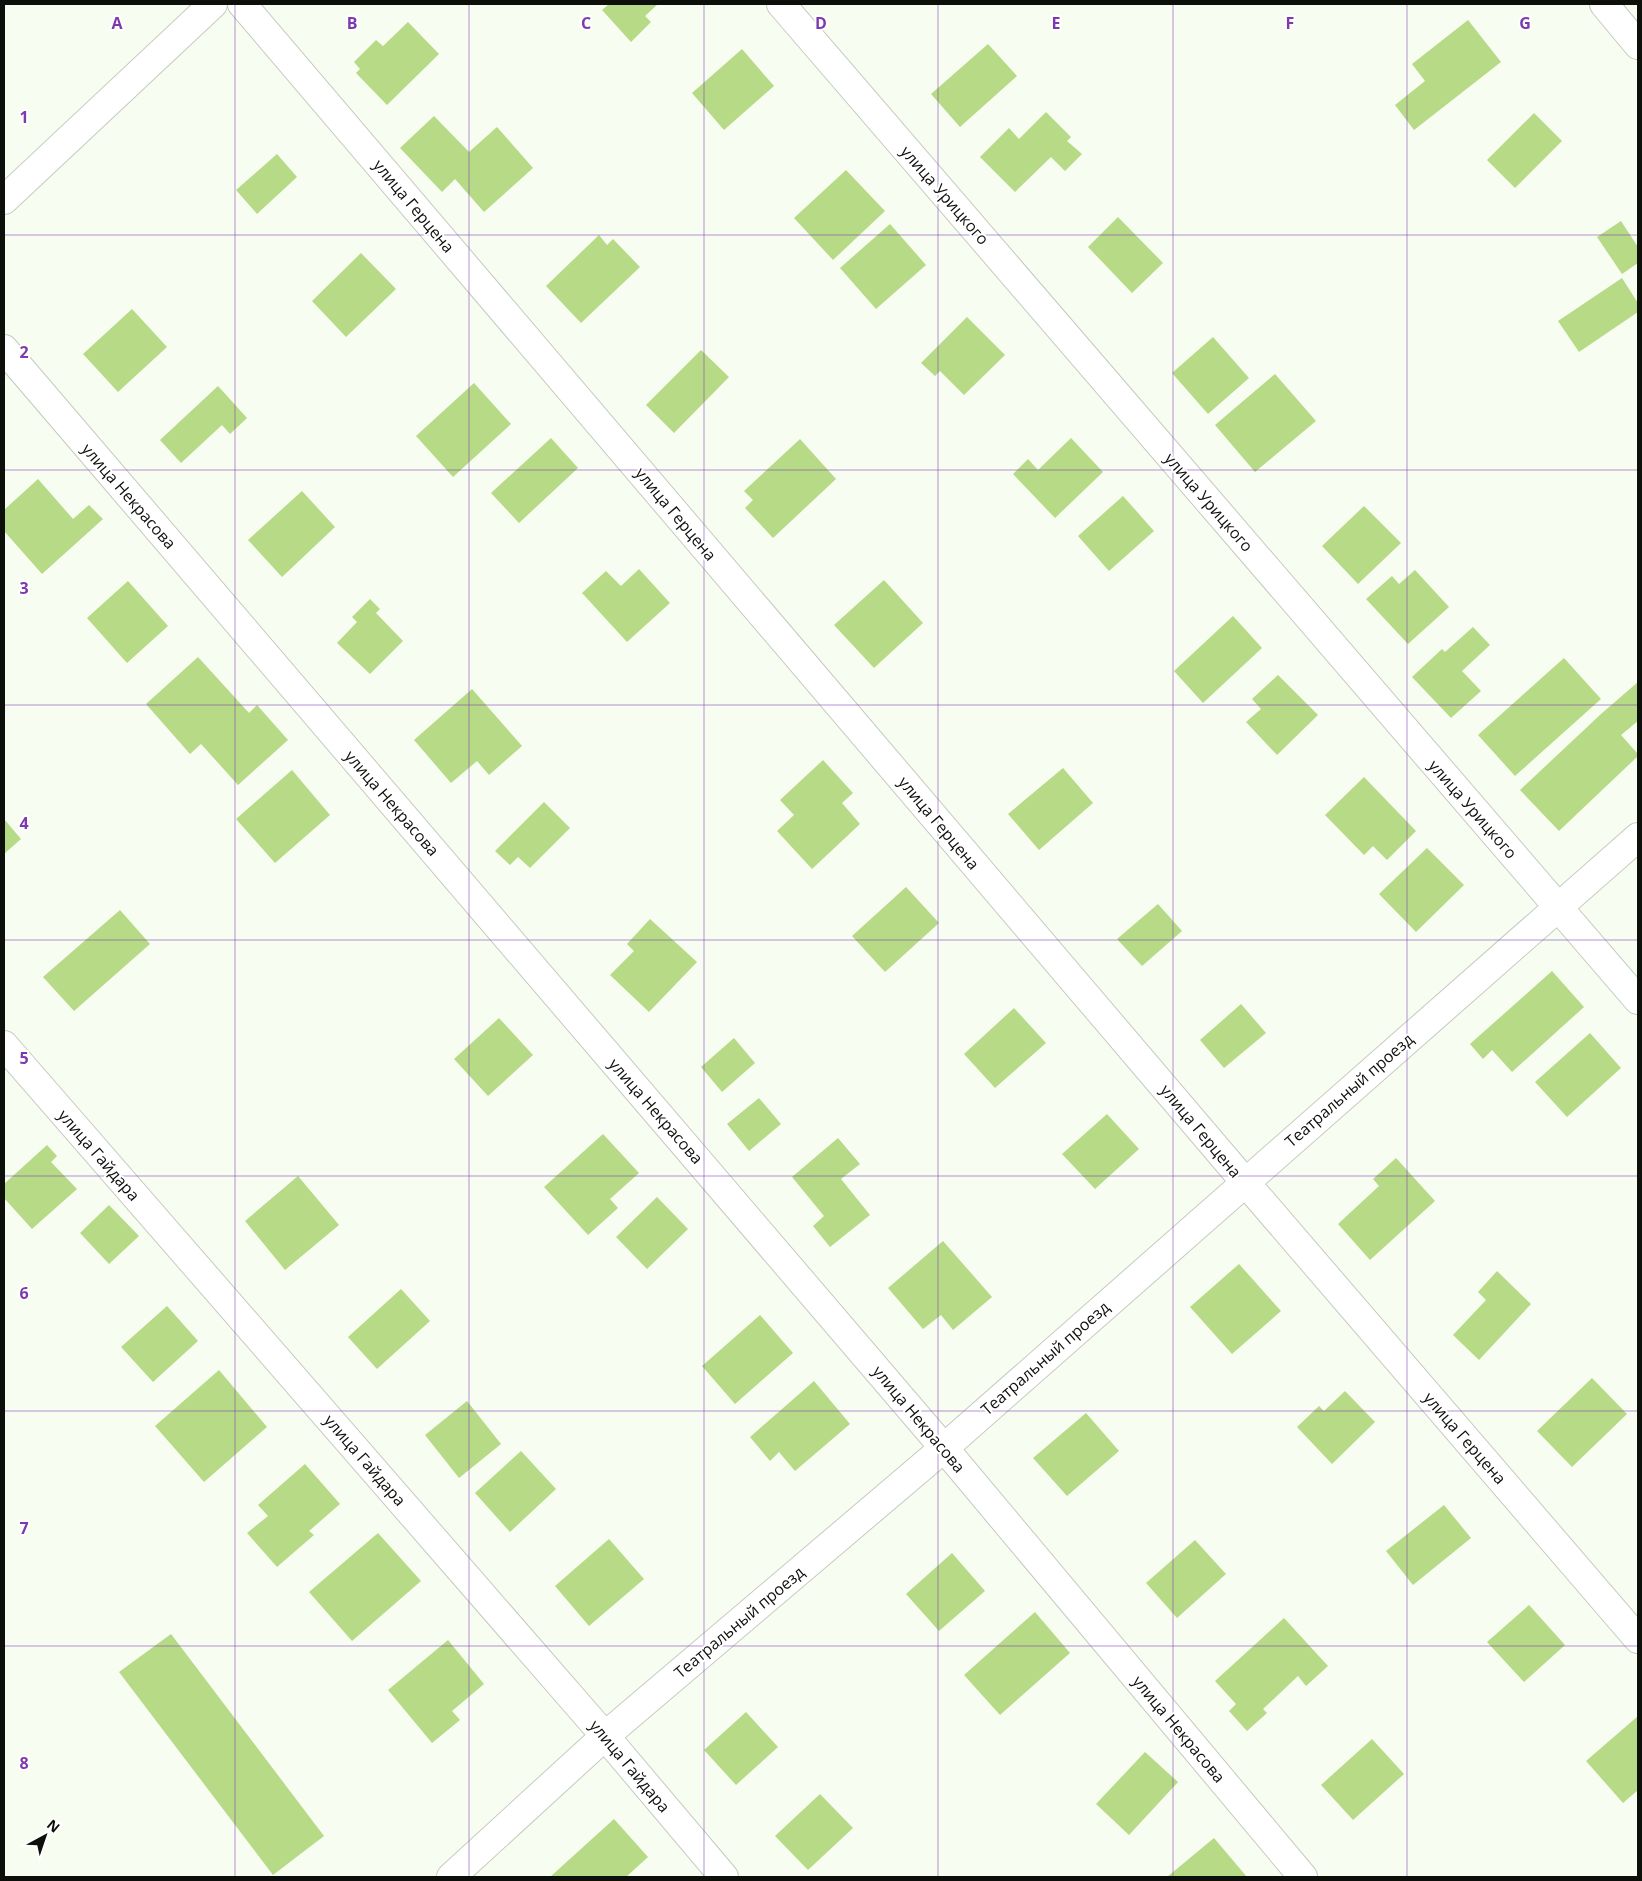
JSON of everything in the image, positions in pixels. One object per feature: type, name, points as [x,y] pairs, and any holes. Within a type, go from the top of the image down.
[{"type":"street","points":[[4,200],[213,4]]},
{"type":"street","name":"улица Герцена","points":[[242,4],[1245,1182],[1638,1639]]},
{"type":"street","name":"улица Урицкого","points":[[781,4],[1638,1000]]},
{"type":"street","points":[[1604,4],[1638,46]]},
{"type":"street","name":"улица Некрасова","points":[[4,349],[944,1448],[1303,1877]]},
{"type":"street","name":"Театральный проезд","points":[[451,1877],[605,1736],[944,1448],[1638,837]]},
{"type":"street","name":"улица Гайдара","points":[[4,1045],[605,1736],[724,1877]]},
{"type":"building","points":[[609,4],[658,4],[645,16],[651,22],[631,42],[602,10]]},
{"type":"building","points":[[1468,20],[1501,62],[1414,130],[1395,105],[1425,81],[1412,64]]},
{"type":"building","points":[[408,22],[439,54],[387,105],[356,73],[360,69],[354,62],[376,40],[383,46]]},
{"type":"building","points":[[988,44],[1017,76],[960,127],[931,94]]},
{"type":"building","points":[[742,49],[774,86],[724,130],[692,93]]},
{"type":"building","points":[[1046,112],[1071,137],[1067,141],[1082,154],[1065,171],[1051,157],[1015,192],[980,157],[1009,128],[1019,139]]},
{"type":"building","points":[[1534,113],[1562,141],[1515,188],[1487,160]]},
{"type":"building","points":[[434,116],[469,152],[497,127],[533,168],[484,212],[455,179],[442,192],[400,148]]},
{"type":"building","points":[[277,154],[297,177],[257,214],[236,190]]},
{"type":"building","points":[[846,170],[885,211],[833,260],[794,218]]},
{"type":"building","points":[[1118,217],[1163,263],[1132,293],[1088,247]]},
{"type":"building","points":[[1621,221],[1638,247],[1638,263],[1622,274],[1597,237]]},
{"type":"building","points":[[890,224],[926,265],[876,309],[840,268]]},
{"type":"building","points":[[599,235],[607,245],[613,239],[640,267],[581,323],[546,286]]},
{"type":"building","points":[[361,253],[396,289],[346,337],[312,301]]},
{"type":"building","points":[[1622,278],[1638,303],[1638,312],[1579,352],[1558,321]]},
{"type":"building","points":[[132,309],[167,347],[118,392],[83,354]]},
{"type":"building","points":[[967,317],[1005,355],[964,395],[940,371],[935,376],[921,363]]},
{"type":"building","points":[[1213,337],[1249,378],[1208,414],[1172,373]]},
{"type":"building","points":[[701,350],[729,377],[674,433],[646,405]]},
{"type":"building","points":[[1275,374],[1316,421],[1255,472],[1215,425]]},
{"type":"building","points":[[474,383],[511,424],[453,477],[416,436]]},
{"type":"building","points":[[218,386],[247,418],[230,434],[222,425],[181,463],[160,440]]},
{"type":"building","points":[[551,438],[578,468],[519,523],[491,493]]},
{"type":"building","points":[[1071,438],[1103,472],[1055,518],[1013,474],[1028,459],[1038,470]]},
{"type":"building","points":[[800,439],[836,479],[773,538],[745,508],[753,500],[744,491]]},
{"type":"building","points":[[38,479],[73,519],[89,505],[103,519],[42,574],[4,531],[4,510]]},
{"type":"building","points":[[302,491],[335,527],[282,577],[248,540]]},
{"type":"building","points":[[1123,496],[1154,531],[1109,571],[1078,536]]},
{"type":"building","points":[[1364,506],[1401,543],[1358,584],[1322,546]]},
{"type":"building","points":[[639,569],[670,603],[627,642],[582,593],[606,571],[621,586]]},
{"type":"building","points":[[1415,570],[1449,607],[1408,644],[1366,599],[1392,576],[1399,584]]},
{"type":"building","points":[[884,580],[923,623],[874,668],[834,625]]},
{"type":"building","points":[[128,581],[168,626],[127,663],[87,618]]},
{"type":"building","points":[[370,599],[380,609],[376,613],[403,641],[370,674],[337,643],[357,622],[352,617]]},
{"type":"building","points":[[1233,616],[1262,648],[1203,703],[1174,671]]},
{"type":"building","points":[[1473,627],[1490,645],[1462,671],[1481,691],[1451,718],[1412,677],[1442,649],[1445,652]]},
{"type":"building","points":[[198,657],[249,713],[257,705],[288,740],[238,785],[201,744],[190,754],[146,704]]},
{"type":"building","points":[[1564,658],[1601,699],[1515,776],[1478,735]]},
{"type":"building","points":[[1278,675],[1318,715],[1277,755],[1246,722],[1261,709],[1252,699]]},
{"type":"building","points":[[1638,682],[1638,721],[1621,735],[1638,756],[1559,831],[1520,790]]},
{"type":"building","points":[[472,689],[522,746],[489,775],[477,761],[451,783],[414,740]]},
{"type":"building","points":[[823,760],[853,793],[842,803],[860,824],[812,869],[777,831],[794,815],[780,800]]},
{"type":"building","points":[[1063,768],[1093,803],[1039,850],[1008,814]]},
{"type":"building","points":[[292,770],[330,815],[275,863],[236,819]]},
{"type":"building","points":[[1364,777],[1416,831],[1387,860],[1373,846],[1364,855],[1325,815]]},
{"type":"building","points":[[544,802],[570,828],[530,868],[518,857],[510,865],[495,851]]},
{"type":"building","points":[[4,819],[21,839],[4,854]]},
{"type":"building","points":[[1427,848],[1464,885],[1416,932],[1379,894]]},
{"type":"building","points":[[906,887],[939,923],[885,972],[852,936]]},
{"type":"building","points":[[1158,904],[1182,931],[1142,966],[1117,939]]},
{"type":"building","points":[[120,910],[150,944],[74,1011],[43,977]]},
{"type":"building","points":[[650,919],[697,962],[649,1012],[610,975],[634,951],[627,944]]},
{"type":"building","points":[[1552,971],[1584,1007],[1512,1072],[1492,1050],[1483,1059],[1470,1044]]},
{"type":"building","points":[[1241,1004],[1266,1033],[1224,1068],[1200,1040]]},
{"type":"building","points":[[1014,1008],[1046,1043],[995,1088],[964,1054]]},
{"type":"building","points":[[499,1018],[533,1055],[488,1096],[454,1059]]},
{"type":"building","points":[[1590,1033],[1621,1068],[1567,1117],[1535,1082]]},
{"type":"building","points":[[734,1038],[755,1063],[722,1092],[701,1067]]},
{"type":"building","points":[[759,1098],[781,1124],[749,1151],[727,1124]]},
{"type":"building","points":[[1107,1114],[1139,1149],[1095,1189],[1062,1154]]},
{"type":"building","points":[[603,1134],[639,1173],[610,1199],[618,1208],[588,1235],[544,1187]]},
{"type":"building","points":[[838,1138],[860,1164],[841,1179],[870,1215],[830,1247],[813,1226],[824,1216],[792,1177]]},
{"type":"building","points":[[47,1145],[57,1156],[51,1162],[77,1189],[32,1229],[4,1198],[4,1184]]},
{"type":"building","points":[[1396,1158],[1435,1201],[1370,1260],[1338,1224],[1379,1186],[1373,1179]]},
{"type":"building","points":[[298,1176],[339,1225],[285,1270],[245,1221]]},
{"type":"building","points":[[657,1197],[688,1229],[647,1269],[616,1237]]},
{"type":"building","points":[[109,1205],[139,1236],[109,1264],[80,1233]]},
{"type":"building","points":[[943,1241],[992,1297],[953,1330],[941,1315],[923,1329],[888,1288]]},
{"type":"building","points":[[1239,1264],[1281,1311],[1232,1354],[1190,1307]]},
{"type":"building","points":[[1497,1271],[1531,1304],[1479,1360],[1453,1335],[1486,1300],[1478,1292]]},
{"type":"building","points":[[401,1289],[430,1321],[377,1369],[348,1337]]},
{"type":"building","points":[[167,1306],[198,1341],[153,1382],[121,1347]]},
{"type":"building","points":[[760,1315],[793,1353],[735,1404],[702,1366]]},
{"type":"building","points":[[219,1370],[267,1427],[204,1482],[155,1426]]},
{"type":"building","points":[[1592,1378],[1627,1414],[1572,1467],[1537,1431]]},
{"type":"building","points":[[814,1381],[850,1424],[795,1471],[779,1452],[770,1461],[750,1437]]},
{"type":"building","points":[[1345,1391],[1375,1422],[1332,1464],[1297,1427],[1319,1406],[1324,1411]]},
{"type":"building","points":[[467,1401],[501,1444],[459,1478],[425,1435]]},
{"type":"building","points":[[1086,1413],[1119,1451],[1067,1496],[1033,1458]]},
{"type":"building","points":[[521,1451],[556,1489],[510,1532],[475,1493]]},
{"type":"building","points":[[305,1464],[340,1504],[309,1531],[314,1535],[277,1567],[247,1533],[268,1516],[258,1505]]},
{"type":"building","points":[[1444,1505],[1471,1538],[1413,1585],[1386,1551]]},
{"type":"building","points":[[378,1533],[421,1581],[352,1641],[309,1592]]},
{"type":"building","points":[[609,1539],[644,1579],[589,1626],[555,1586]]},
{"type":"building","points":[[1195,1540],[1226,1574],[1177,1618],[1146,1583]]},
{"type":"building","points":[[952,1553],[985,1591],[939,1631],[906,1594]]},
{"type":"building","points":[[1529,1605],[1565,1645],[1524,1682],[1487,1642]]},
{"type":"building","points":[[1035,1612],[1070,1653],[1000,1715],[964,1675]]},
{"type":"building","points":[[1284,1618],[1328,1666],[1306,1686],[1298,1676],[1263,1709],[1267,1713],[1247,1731],[1229,1711],[1236,1704],[1215,1681]]},
{"type":"building","points":[[171,1634],[324,1836],[273,1875],[119,1672]]},
{"type":"building","points":[[448,1640],[484,1684],[452,1711],[460,1720],[432,1743],[388,1690]]},
{"type":"building","points":[[746,1712],[778,1747],[736,1785],[704,1750]]},
{"type":"building","points":[[1638,1716],[1638,1790],[1623,1803],[1586,1761]]},
{"type":"building","points":[[1372,1739],[1404,1774],[1353,1820],[1321,1785]]},
{"type":"building","points":[[1145,1752],[1178,1782],[1129,1835],[1096,1804]]},
{"type":"building","points":[[820,1794],[853,1828],[808,1870],[775,1836]]},
{"type":"building","points":[[614,1819],[648,1857],[626,1877],[550,1877]]},
{"type":"building","points":[[1214,1838],[1247,1877],[1167,1877]]}]
